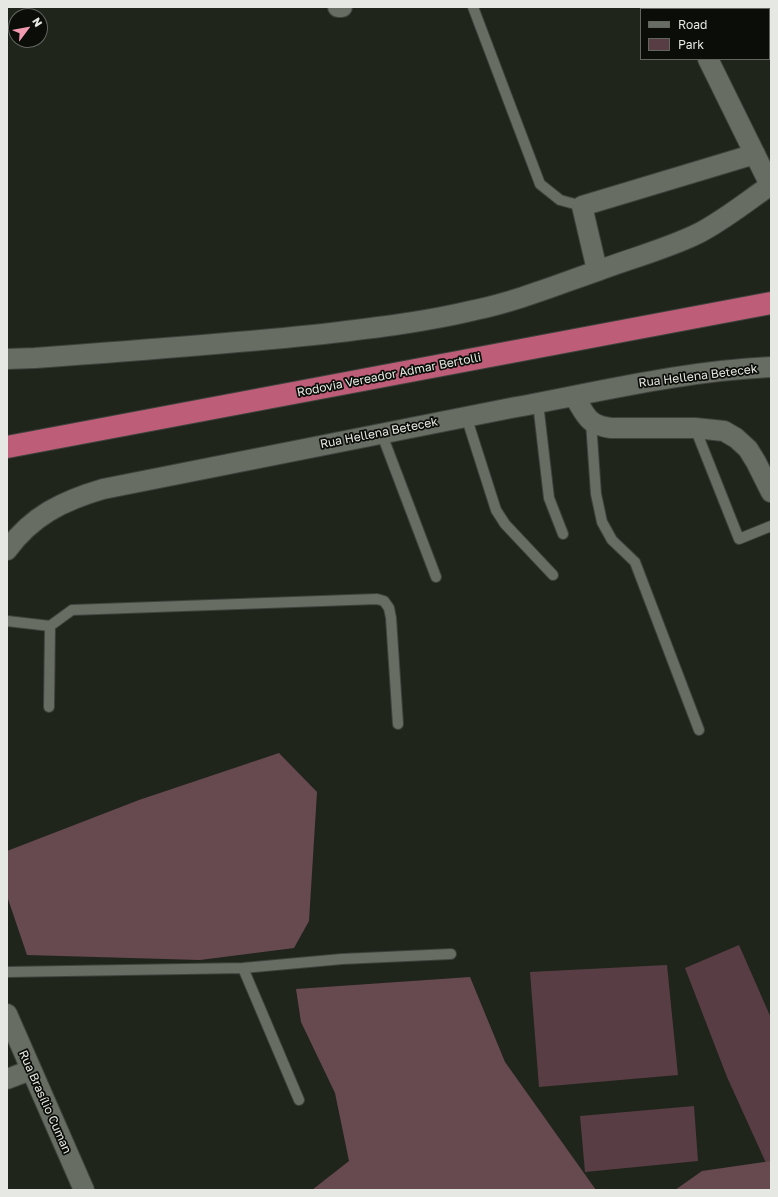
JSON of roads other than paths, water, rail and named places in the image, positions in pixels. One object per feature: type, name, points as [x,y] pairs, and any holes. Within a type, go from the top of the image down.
[{"type":"highway","name":"Rodovia Vereador Admar Bertolli","points":[[7,447],[771,303]]},
{"type":"street","points":[[7,359],[273,339],[366,329],[437,319],[499,304],[669,246],[698,233],[724,217],[771,182],[755,154],[708,60]]},
{"type":"street","points":[[598,270],[582,206],[755,154]]},
{"type":"street","name":"Rua Hellena Betecek","points":[[7,550],[16,537],[35,520],[59,505],[103,489],[381,432],[688,375],[735,369],[771,367]]},
{"type":"street","points":[[574,396],[591,422],[599,426],[611,428],[695,428],[724,431],[736,438],[748,449],[771,492]]},
{"type":"street","name":"Rua Brasílio Cuman","points":[[7,1014],[12,1041],[31,1070],[84,1190]]},
{"type":"street","points":[[7,1079],[31,1070]]},
{"type":"lane","points":[[473,7],[540,184],[560,200],[582,206]]},
{"type":"lane","points":[[538,403],[549,498],[563,534]]},
{"type":"lane","points":[[466,416],[496,510],[506,524],[553,575]]},
{"type":"lane","points":[[591,422],[596,494],[602,522],[612,540],[635,562],[699,730]]},
{"type":"lane","points":[[695,428],[739,539],[771,526]]},
{"type":"lane","points":[[381,432],[436,577]]},
{"type":"lane","points":[[7,621],[50,626],[72,610],[377,599],[384,601],[389,608],[391,618],[398,724]]},
{"type":"lane","points":[[49,707],[50,626]]},
{"type":"lane","points":[[7,972],[243,968],[342,959],[451,954]]},
{"type":"lane","points":[[243,968],[299,1100]]}]
